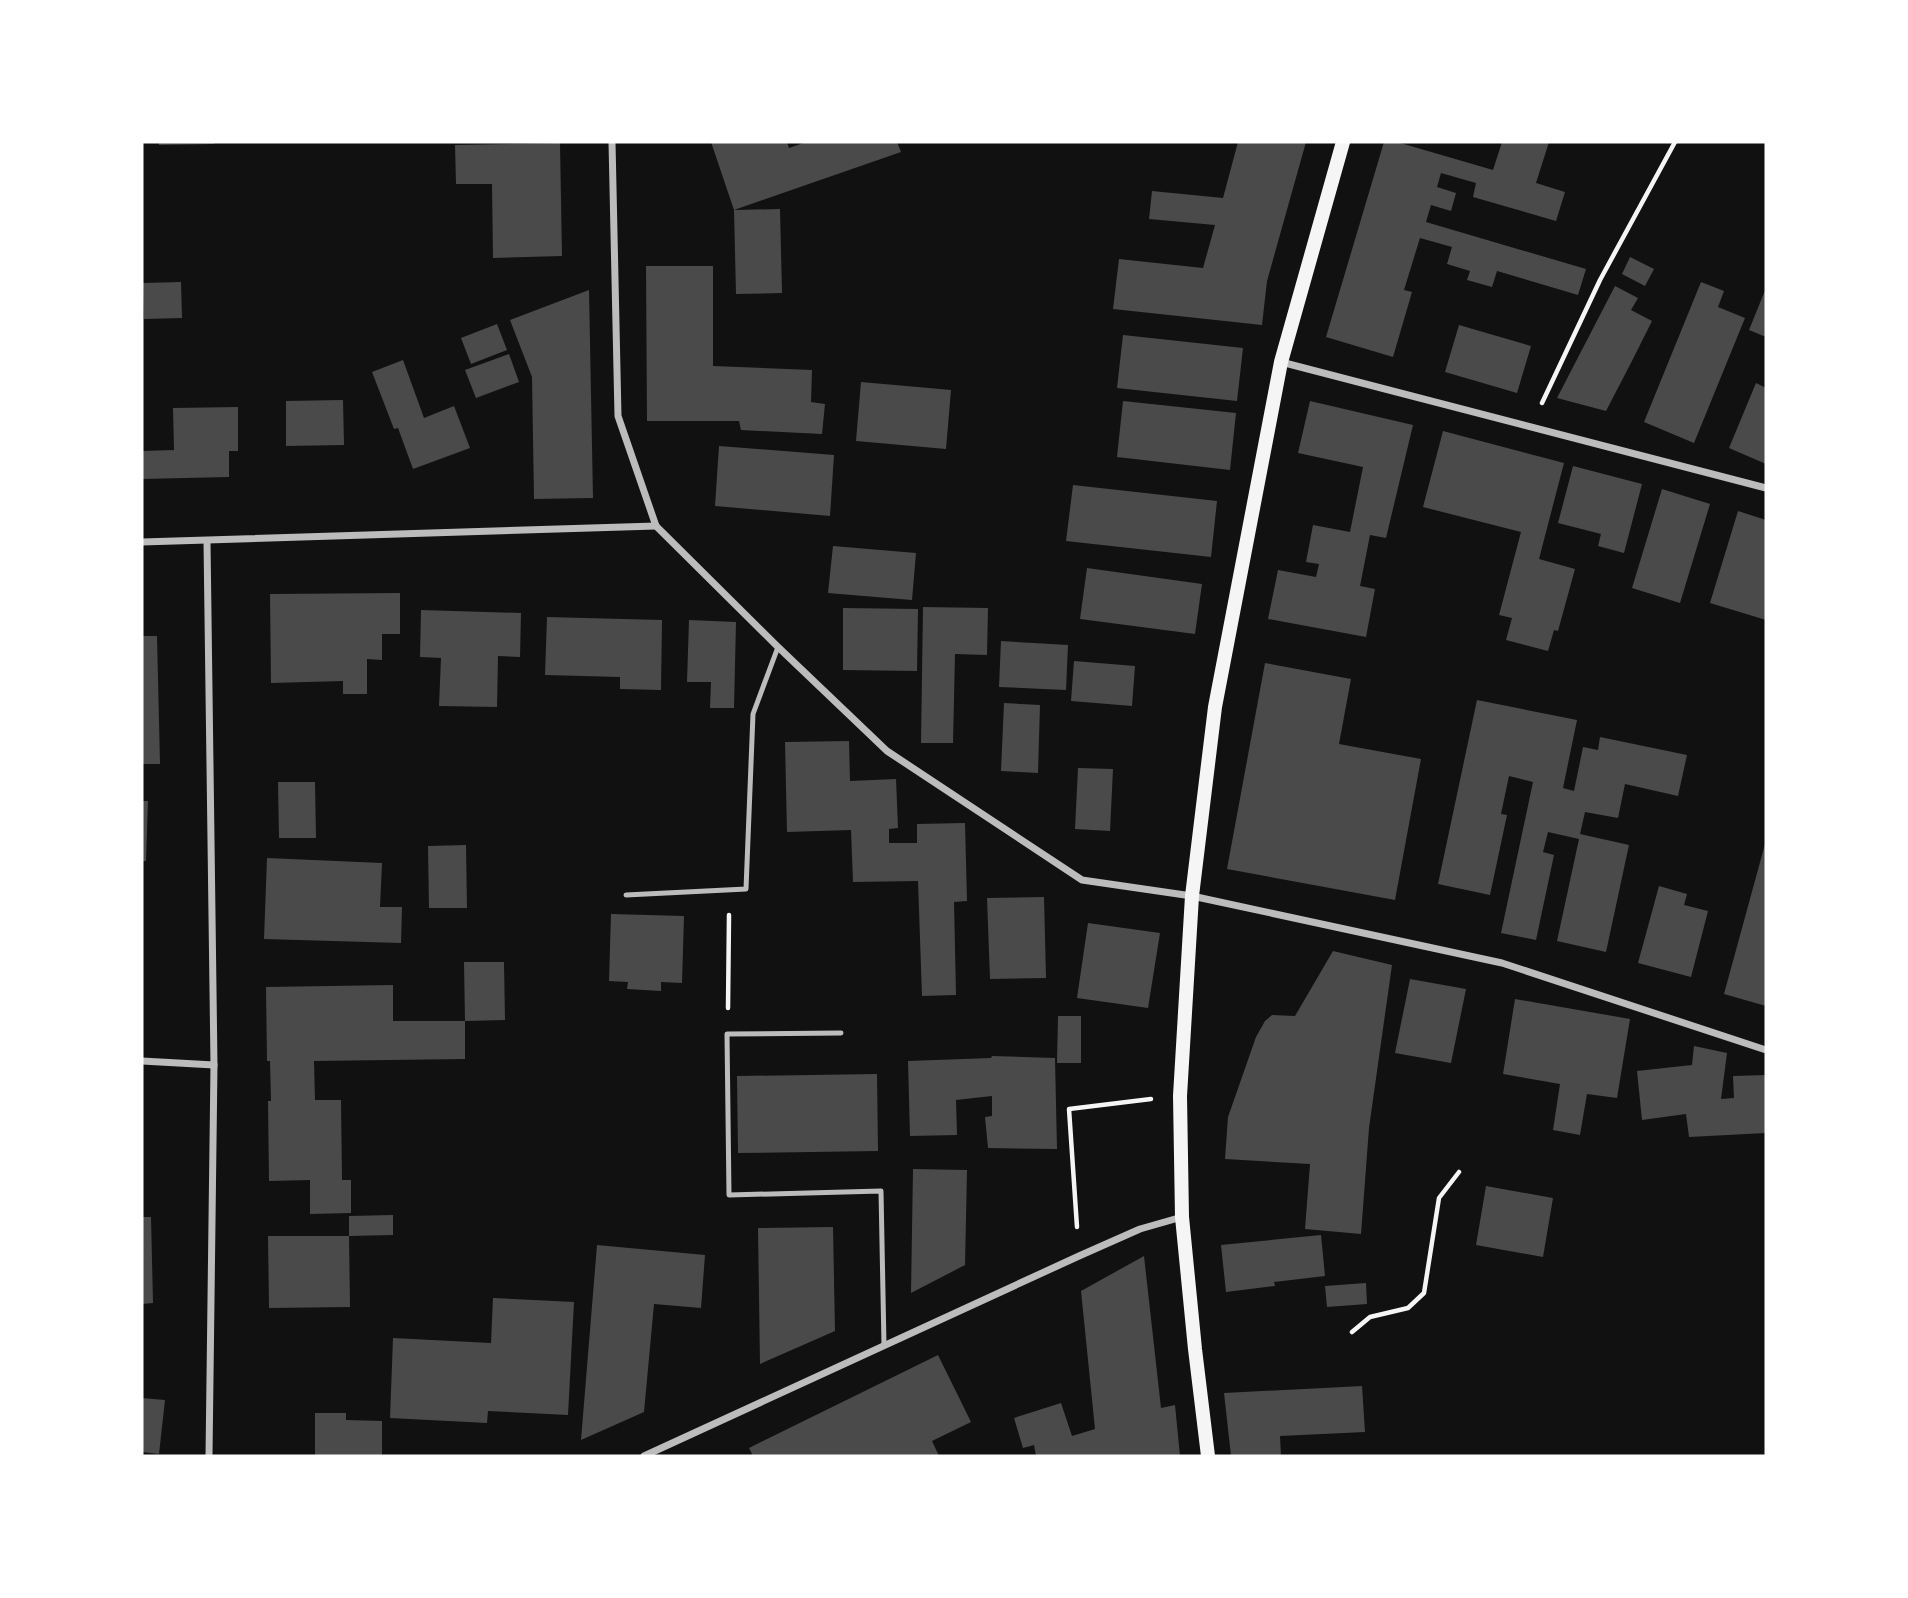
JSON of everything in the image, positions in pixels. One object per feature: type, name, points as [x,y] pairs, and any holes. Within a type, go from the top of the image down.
[{"type":"main road","points":[[1208,1456],[1182,1217],[1180,1096],[1192,896],[1215,706],[1281,362],[1343,142]]},
{"type":"street","points":[[611,142],[618,416],[656,526],[887,751],[1082,880],[1192,896],[1502,963],[1766,1050]]},
{"type":"street","points":[[1281,362],[1766,488]]},
{"type":"street","points":[[142,542],[656,526]]},
{"type":"street","points":[[207,541],[214,1065],[209,1456]]},
{"type":"street","points":[[142,1061],[214,1065]]},
{"type":"street","points":[[644,1456],[1079,1256],[1140,1229],[1182,1217]]},
{"type":"lane","points":[[626,895],[746,889],[753,714],[778,647]]},
{"type":"lane","points":[[841,1033],[727,1034],[729,1195],[881,1191],[884,1345]]},
{"type":"path","points":[[1532,426],[1600,280],[1675,142]]},
{"type":"path","points":[[727,1034],[730,890]]},
{"type":"path","points":[[1079,1256],[1069,1109],[1180,1096]]},
{"type":"path","points":[[1352,1332],[1370,1317],[1408,1308],[1424,1293],[1439,1198],[1459,1172]]},
{"type":"building","points":[[159,142],[214,142],[214,144],[159,145]]},
{"type":"building","points":[[711,142],[787,142],[789,148],[806,142],[897,142],[901,152],[734,210]]},
{"type":"building","points":[[1238,142],[1306,142],[1267,281],[1262,325],[1113,309],[1119,259],[1203,268],[1215,225],[1149,219],[1152,191],[1223,198]]},
{"type":"building","points":[[1384,142],[1397,142],[1493,170],[1502,142],[1549,142],[1536,183],[1565,192],[1556,221],[1473,197],[1476,183],[1441,173],[1437,187],[1456,193],[1451,211],[1431,205],[1426,222],[1586,269],[1578,295],[1497,271],[1492,287],[1467,280],[1470,271],[1447,264],[1452,247],[1420,238],[1404,290],[1412,292],[1393,357],[1326,337]]},
{"type":"building","points":[[560,143],[562,256],[493,258],[492,184],[456,184],[455,145]]},
{"type":"building","points":[[780,209],[782,293],[736,294],[734,210]]},
{"type":"building","points":[[1630,257],[1654,269],[1645,286],[1622,274]]},
{"type":"building","points":[[646,266],[713,266],[713,366],[812,370],[811,402],[825,404],[822,434],[741,430],[739,421],[647,421]]},
{"type":"building","points":[[181,282],[182,318],[144,319],[143,283]]},
{"type":"building","points":[[1701,282],[1724,291],[1718,307],[1745,318],[1694,443],[1644,422]]},
{"type":"building","points":[[1615,286],[1638,298],[1631,310],[1652,321],[1633,359],[1606,411],[1557,398]]},
{"type":"building","points":[[1766,288],[1766,337],[1749,330]]},
{"type":"building","points":[[589,290],[593,498],[534,499],[532,377],[510,320]]},
{"type":"building","points":[[497,324],[507,350],[471,364],[461,338]]},
{"type":"building","points":[[1459,325],[1531,346],[1517,393],[1445,372]]},
{"type":"building","points":[[1123,335],[1243,348],[1237,401],[1117,388]]},
{"type":"building","points":[[509,354],[519,382],[476,398],[465,370]]},
{"type":"building","points":[[403,360],[424,418],[454,406],[470,448],[413,469],[398,428],[394,429],[372,372]]},
{"type":"building","points":[[861,382],[951,390],[946,449],[856,441]]},
{"type":"building","points":[[1756,383],[1766,388],[1766,464],[1729,448]]},
{"type":"building","points":[[343,400],[344,445],[286,446],[286,401]]},
{"type":"building","points":[[1123,401],[1236,413],[1230,470],[1117,457]]},
{"type":"building","points":[[1310,401],[1413,425],[1386,538],[1370,535],[1360,586],[1375,589],[1366,637],[1268,619],[1278,570],[1316,577],[1319,564],[1306,562],[1313,525],[1350,532],[1363,467],[1298,453]]},
{"type":"building","points":[[238,407],[238,451],[229,451],[229,477],[142,479],[142,451],[174,450],[173,408]]},
{"type":"building","points":[[1443,431],[1564,463],[1539,559],[1575,569],[1558,631],[1554,630],[1548,651],[1506,640],[1512,618],[1499,615],[1521,532],[1423,507]]},
{"type":"building","points":[[719,446],[834,455],[830,516],[715,506]]},
{"type":"building","points":[[1573,466],[1642,484],[1624,553],[1598,546],[1601,534],[1558,523]]},
{"type":"building","points":[[1073,485],[1217,501],[1211,557],[1066,541]]},
{"type":"building","points":[[1662,489],[1710,504],[1680,603],[1632,588]]},
{"type":"building","points":[[1738,511],[1766,520],[1766,620],[1710,603]]},
{"type":"building","points":[[833,546],[916,553],[912,600],[828,593]]},
{"type":"building","points":[[1087,568],[1202,584],[1195,634],[1080,619]]},
{"type":"building","points":[[400,593],[400,634],[382,634],[382,660],[367,659],[367,694],[343,694],[343,681],[271,683],[270,594]]},
{"type":"building","points":[[923,607],[988,608],[987,655],[955,654],[953,743],[921,743]]},
{"type":"building","points":[[843,608],[918,609],[917,671],[843,670]]},
{"type":"building","points":[[421,610],[521,613],[520,657],[498,656],[497,707],[439,706],[441,658],[420,657]]},
{"type":"building","points":[[547,617],[662,620],[661,690],[620,689],[620,677],[545,675]]},
{"type":"building","points":[[689,620],[736,622],[734,708],[710,708],[711,682],[687,682]]},
{"type":"building","points":[[142,636],[157,636],[160,764],[142,764]]},
{"type":"building","points":[[1001,641],[1068,645],[1066,690],[999,687]]},
{"type":"building","points":[[1074,661],[1135,666],[1132,706],[1071,701]]},
{"type":"building","points":[[1265,663],[1351,679],[1339,744],[1421,759],[1395,900],[1227,869]]},
{"type":"building","points":[[1477,700],[1577,720],[1563,788],[1574,791],[1583,747],[1598,750],[1600,737],[1687,755],[1678,796],[1625,784],[1618,818],[1585,812],[1580,834],[1629,845],[1606,952],[1557,941],[1579,839],[1548,832],[1543,852],[1554,855],[1536,940],[1501,933],[1533,782],[1509,776],[1501,814],[1507,815],[1490,895],[1438,884]]},
{"type":"building","points":[[1004,703],[1040,705],[1038,773],[1001,771]]},
{"type":"building","points":[[849,741],[850,781],[896,779],[898,828],[889,829],[889,843],[917,843],[917,824],[965,823],[967,901],[954,902],[956,995],[922,996],[918,881],[853,882],[851,830],[787,832],[785,742]]},
{"type":"building","points":[[1078,768],[1113,769],[1110,831],[1075,829]]},
{"type":"building","points":[[278,782],[315,782],[316,838],[279,838]]},
{"type":"building","points":[[142,801],[148,801],[146,861],[142,861]]},
{"type":"building","points":[[1766,844],[1766,1006],[1724,994]]},
{"type":"building","points":[[466,845],[467,908],[429,908],[428,846]]},
{"type":"building","points":[[267,858],[382,863],[380,907],[402,907],[401,943],[264,939]]},
{"type":"building","points":[[1659,886],[1687,894],[1684,905],[1708,911],[1691,977],[1638,963]]},
{"type":"building","points":[[1044,897],[1046,978],[990,979],[987,898]]},
{"type":"building","points":[[611,914],[684,916],[682,983],[661,982],[661,991],[627,989],[628,982],[609,981]]},
{"type":"building","points":[[1088,923],[1160,933],[1148,1008],[1077,998]]},
{"type":"building","points":[[1333,951],[1392,965],[1369,1128],[1361,1234],[1305,1229],[1310,1164],[1225,1159],[1228,1117],[1256,1037],[1265,1021],[1272,1015],[1295,1016]]},
{"type":"building","points":[[464,962],[504,962],[505,1020],[465,1021]]},
{"type":"building","points":[[1410,979],[1466,989],[1451,1063],[1395,1053]]},
{"type":"building","points":[[393,985],[393,1021],[465,1021],[465,1059],[314,1061],[315,1100],[341,1100],[342,1180],[351,1180],[351,1213],[310,1214],[310,1180],[269,1181],[268,1101],[271,1101],[270,1061],[267,1061],[266,987]]},
{"type":"building","points":[[1515,999],[1630,1019],[1617,1098],[1587,1094],[1580,1135],[1553,1130],[1560,1084],[1503,1074]]},
{"type":"building","points":[[1058,1016],[1081,1016],[1081,1063],[1057,1063]]},
{"type":"building","points":[[1694,1046],[1727,1053],[1721,1099],[1734,1098],[1733,1076],[1766,1075],[1766,1133],[1689,1137],[1686,1114],[1642,1120],[1637,1071],[1692,1065]]},
{"type":"building","points":[[992,1056],[1055,1058],[1057,1149],[988,1148],[985,1117],[992,1116],[992,1096],[956,1100],[957,1135],[910,1136],[908,1061]]},
{"type":"building","points":[[877,1074],[878,1151],[738,1153],[737,1076]]},
{"type":"building","points":[[913,1169],[967,1170],[965,1265],[911,1293]]},
{"type":"building","points":[[1486,1186],[1553,1198],[1543,1257],[1476,1245]]},
{"type":"building","points":[[393,1215],[393,1235],[349,1236],[349,1216]]},
{"type":"building","points":[[142,1217],[151,1217],[153,1303],[142,1304]]},
{"type":"building","points":[[833,1227],[835,1331],[760,1364],[758,1228]]},
{"type":"building","points":[[1321,1235],[1325,1276],[1274,1282],[1275,1286],[1226,1292],[1221,1245]]},
{"type":"building","points":[[268,1236],[349,1236],[350,1307],[269,1308]]},
{"type":"building","points":[[597,1245],[705,1255],[701,1308],[654,1304],[644,1412],[581,1440]]},
{"type":"building","points":[[1144,1256],[1161,1408],[1175,1405],[1180,1456],[1036,1456],[1034,1445],[1023,1448],[1014,1418],[1061,1403],[1072,1436],[1095,1429],[1081,1291]]},
{"type":"building","points":[[1366,1283],[1367,1304],[1327,1307],[1325,1286]]},
{"type":"building","points":[[493,1298],[574,1302],[568,1415],[488,1411],[487,1423],[390,1418],[393,1338],[491,1343]]},
{"type":"building","points":[[938,1355],[971,1422],[932,1441],[939,1456],[753,1456],[749,1448]]},
{"type":"building","points":[[1362,1386],[1365,1432],[1280,1436],[1281,1456],[1231,1456],[1224,1393]]},
{"type":"building","points":[[142,1398],[165,1400],[159,1454],[142,1452]]},
{"type":"building","points":[[315,1413],[346,1413],[346,1420],[382,1421],[382,1456],[315,1456]]}]
